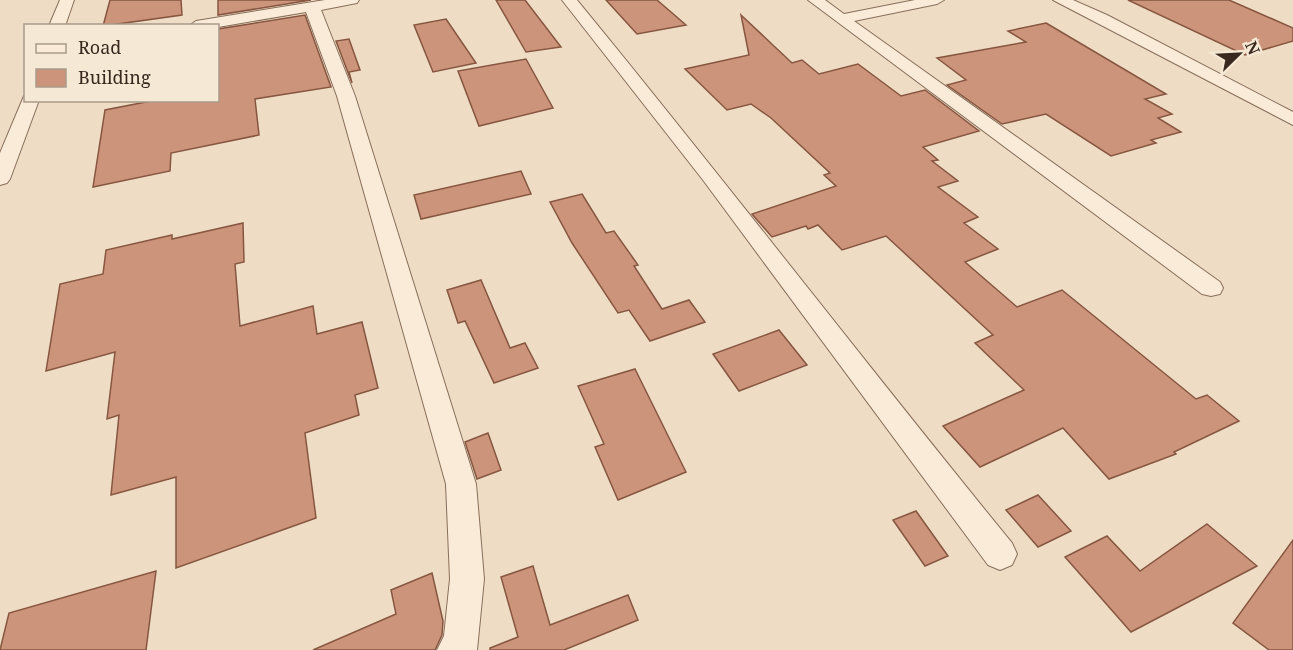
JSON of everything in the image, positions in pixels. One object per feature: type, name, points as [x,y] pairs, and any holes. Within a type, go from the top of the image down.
[{"type":"street","points":[[58,24],[67,0]]},
{"type":"street","points":[[208,24],[352,0]]},
{"type":"street","points":[[569,0],[710,176],[1000,554]]},
{"type":"street","points":[[815,0],[1211,288]]},
{"type":"street","points":[[842,19],[938,0]]},
{"type":"street","points":[[1060,0],[1102,18],[1293,119]]},
{"type":"street","points":[[312,7],[346,96],[461,484],[467,579],[461,645],[455,650]]},
{"type":"street","points":[[0,179],[29,102]]},
{"type":"street","points":[[0,131],[20,127]]},
{"type":"building","points":[[110,0],[181,0],[182,15],[104,24]]},
{"type":"building","points":[[218,0],[311,0],[218,15]]},
{"type":"building","points":[[496,0],[525,0],[561,47],[526,52]]},
{"type":"building","points":[[606,0],[657,0],[686,25],[637,34]]},
{"type":"building","points":[[1128,0],[1229,0],[1293,28],[1293,41],[1245,55]]},
{"type":"building","points":[[305,15],[331,87],[255,99],[259,135],[171,153],[170,171],[93,187],[105,110],[146,102],[219,102],[219,29]]},
{"type":"building","points":[[741,15],[792,63],[802,60],[819,74],[858,64],[901,96],[925,90],[979,131],[923,147],[938,160],[932,161],[958,181],[938,187],[978,217],[964,223],[998,249],[965,262],[1017,307],[1062,290],[1196,399],[1207,395],[1239,421],[1174,452],[1176,454],[1109,479],[1063,428],[980,467],[943,426],[1024,390],[975,343],[993,335],[886,236],[842,250],[818,225],[808,229],[806,226],[772,237],[752,214],[836,186],[824,175],[830,173],[771,118],[751,104],[727,110],[685,69],[749,55]]},
{"type":"building","points":[[446,19],[476,63],[433,72],[414,25]]},
{"type":"building","points":[[1046,23],[1166,94],[1145,99],[1172,114],[1158,118],[1181,132],[1151,140],[1156,143],[1111,156],[1046,114],[1002,124],[947,85],[966,80],[937,58],[1026,42],[1008,31]]},
{"type":"building","points":[[349,39],[360,70],[349,72],[352,83],[336,41]]},
{"type":"building","points":[[526,59],[553,108],[479,126],[458,71]]},
{"type":"building","points":[[521,171],[531,194],[421,219],[414,195]]},
{"type":"building","points":[[582,194],[606,233],[614,231],[638,265],[634,266],[662,309],[689,300],[705,322],[650,341],[629,310],[618,313],[572,243],[550,202]]},
{"type":"building","points":[[243,223],[244,262],[235,264],[240,326],[313,306],[317,334],[362,322],[378,388],[355,395],[359,415],[305,433],[316,518],[176,568],[176,477],[111,495],[119,415],[107,419],[115,352],[46,371],[60,284],[103,274],[106,250],[172,235],[172,239]]},
{"type":"building","points":[[481,280],[510,348],[525,343],[538,368],[494,383],[465,321],[458,323],[447,290]]},
{"type":"building","points":[[779,330],[807,365],[739,391],[713,354]]},
{"type":"building","points":[[635,369],[686,472],[618,500],[595,447],[604,444],[578,386]]},
{"type":"building","points":[[488,433],[501,470],[477,479],[465,442]]},
{"type":"building","points":[[1038,495],[1071,531],[1038,547],[1006,510]]},
{"type":"building","points":[[916,511],[948,556],[925,566],[893,520]]},
{"type":"building","points":[[1207,524],[1257,566],[1131,632],[1065,557],[1107,536],[1140,571]]},
{"type":"building","points":[[1293,540],[1293,650],[1269,650],[1233,623]]},
{"type":"building","points":[[533,566],[550,625],[628,595],[638,620],[564,650],[490,650],[490,648],[518,637],[501,577]]},
{"type":"building","points":[[156,571],[146,650],[0,650],[9,613]]},
{"type":"building","points":[[432,573],[443,621],[442,635],[435,650],[313,650],[396,614],[391,590]]}]
